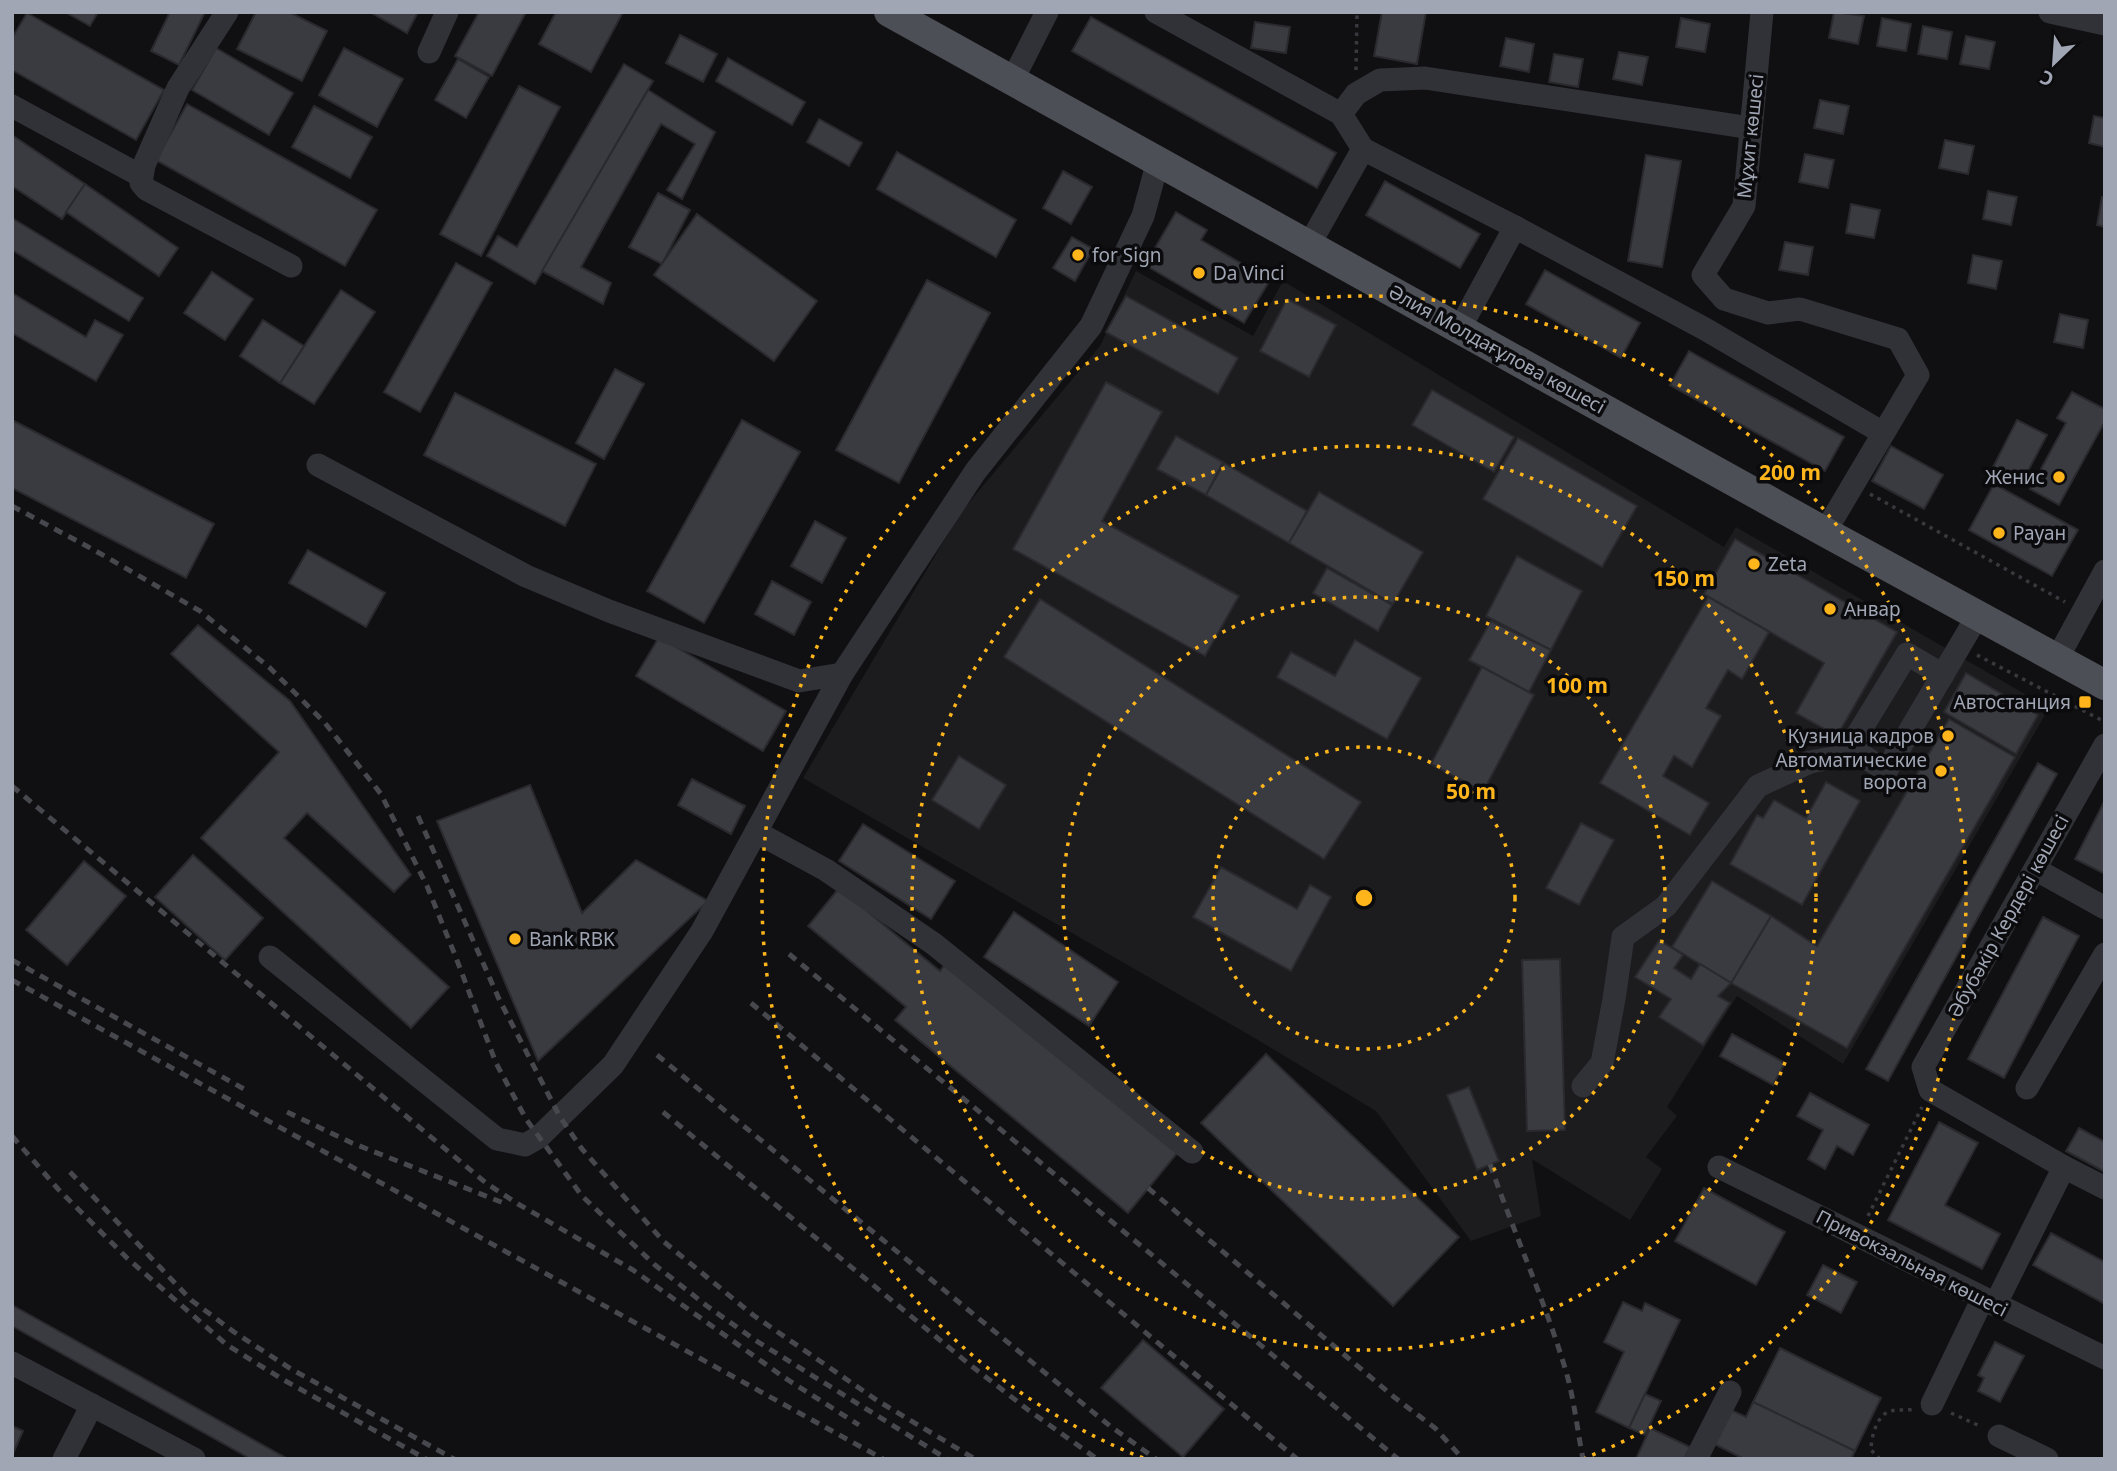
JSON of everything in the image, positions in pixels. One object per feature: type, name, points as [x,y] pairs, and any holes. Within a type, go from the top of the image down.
[{"type":"main road","name":"Әлия Молдағұлова көшесі","points":[[889,12],[2105,685]]},
{"type":"street","points":[[227,12],[178,88],[158,131],[141,176],[141,183],[146,189],[291,267]]},
{"type":"street","points":[[429,52],[447,12]]},
{"type":"street","points":[[1012,81],[1047,12]]},
{"type":"street","points":[[1156,12],[1341,114],[1363,149],[1515,226],[1705,329],[1883,433]]},
{"type":"street","name":"Мұхит көшесі","points":[[1762,12],[1744,206],[1703,275],[1724,299],[1768,313],[1800,309],[1898,339],[1918,375],[1825,532]]},
{"type":"street","points":[[2050,12],[2105,24]]},
{"type":"street","points":[[1341,114],[1356,94],[1380,80],[1425,78],[1751,128]]},
{"type":"street","points":[[12,106],[141,176]]},
{"type":"street","points":[[1309,245],[1363,149]]},
{"type":"street","points":[[270,957],[498,1139],[525,1145],[539,1137],[613,1065],[687,955],[842,674],[975,472],[1091,326],[1143,216],[1158,161]]},
{"type":"street","points":[[1460,328],[1515,226]]},
{"type":"street","points":[[318,465],[526,576],[609,611],[799,681],[842,674]]},
{"type":"street","points":[[2057,659],[2105,571]]},
{"type":"street","points":[[1942,675],[1907,654],[1850,747],[1886,771],[1978,615]]},
{"type":"street","name":"Әбубәкір Кердері көшесі","points":[[1930,1090],[1923,1067],[2105,745]]},
{"type":"street","points":[[1583,1086],[1602,1063],[1623,937],[1666,906],[1758,786],[1810,762],[1859,753]]},
{"type":"street","points":[[756,832],[826,870],[934,944],[1192,1152]]},
{"type":"street","points":[[2035,869],[2105,908]]},
{"type":"street","points":[[2028,1088],[2105,954]]},
{"type":"street","points":[[1930,1090],[2105,1188]]},
{"type":"street","name":"Привокзальная көшесі","points":[[1719,1167],[2105,1358]]},
{"type":"street","points":[[1932,1405],[2064,1167]]},
{"type":"street","points":[[12,1363],[194,1459]]},
{"type":"street","points":[[1696,1459],[1730,1392]]},
{"type":"street","points":[[64,1459],[92,1405]]},
{"type":"street","points":[[2000,1436],[2047,1459]]},
{"type":"path","points":[[1356,94],[1357,12]]},
{"type":"path","points":[[1854,485],[2082,612]]},
{"type":"path","points":[[1959,646],[2105,722]]},
{"type":"path","points":[[1858,1236],[1930,1090]]},
{"type":"path","points":[[1880,1459],[1871,1450],[1871,1438],[1884,1414],[1893,1410],[1932,1405],[2000,1436]]},
{"type":"shaded area","points":[[1136,271],[1253,336],[1283,281],[1724,547],[1736,527],[2049,708],[1843,1064],[1737,996],[1667,1107],[1677,1116],[1646,1157],[1662,1169],[1630,1220],[1532,1159],[1541,1216],[1471,1241],[1376,1111],[803,778],[961,512],[1100,346]]},
{"type":"building","points":[[65,12],[98,12],[90,26]]},
{"type":"building","points":[[170,12],[205,12],[179,65],[151,51]]},
{"type":"building","points":[[256,12],[289,12],[327,31],[302,81],[237,49]]},
{"type":"building","points":[[370,12],[418,12],[407,33]]},
{"type":"building","points":[[479,12],[526,12],[492,76],[455,56]]},
{"type":"building","points":[[556,12],[623,12],[591,72],[539,44]]},
{"type":"building","points":[[1382,12],[1426,12],[1417,64],[1374,56]]},
{"type":"building","points":[[1834,12],[1864,16],[1858,44],[1829,38]]},
{"type":"building","points":[[27,13],[164,90],[136,140],[12,70],[12,38]]},
{"type":"building","points":[[1091,17],[1336,153],[1317,188],[1072,51]]},
{"type":"building","points":[[1681,18],[1710,24],[1705,52],[1676,47]]},
{"type":"building","points":[[1882,18],[1911,24],[1906,51],[1877,46]]},
{"type":"building","points":[[1255,22],[1290,27],[1286,53],[1251,48]]},
{"type":"building","points":[[1923,26],[1952,32],[1947,59],[1918,54]]},
{"type":"building","points":[[680,35],[717,54],[703,82],[666,63]]},
{"type":"building","points":[[1966,36],[1995,42],[1989,69],[1960,64]]},
{"type":"building","points":[[1506,38],[1534,44],[1529,72],[1500,66]]},
{"type":"building","points":[[216,48],[293,93],[269,135],[192,90]]},
{"type":"building","points":[[344,48],[403,79],[377,127],[319,95]]},
{"type":"building","points":[[1619,52],[1648,57],[1642,85],[1613,79]]},
{"type":"building","points":[[1554,54],[1583,59],[1578,87],[1549,82]]},
{"type":"building","points":[[728,58],[805,102],[792,125],[716,81]]},
{"type":"building","points":[[458,59],[489,77],[466,118],[435,100]]},
{"type":"building","points":[[624,64],[653,81],[535,284],[487,256],[498,236],[517,247]]},
{"type":"building","points":[[519,86],[560,107],[481,256],[440,234]]},
{"type":"building","points":[[648,90],[715,132],[682,199],[667,190],[695,144],[661,124],[581,267],[611,283],[603,304],[542,271]]},
{"type":"building","points":[[1820,100],[1849,106],[1843,134],[1814,128]]},
{"type":"building","points":[[187,104],[377,210],[345,266],[156,160]]},
{"type":"building","points":[[314,106],[372,137],[350,178],[292,147]]},
{"type":"building","points":[[2094,116],[2105,118],[2105,147],[2089,143]]},
{"type":"building","points":[[819,119],[862,143],[849,166],[807,142]]},
{"type":"building","points":[[12,135],[85,184],[62,219],[12,186]]},
{"type":"building","points":[[1945,140],[1974,146],[1968,174],[1939,168]]},
{"type":"building","points":[[897,152],[1016,220],[996,257],[877,189]]},
{"type":"building","points":[[1805,154],[1834,160],[1828,188],[1799,182]]},
{"type":"building","points":[[1646,155],[1681,161],[1662,267],[1628,261]]},
{"type":"building","points":[[1063,171],[1092,187],[1071,224],[1043,208]]},
{"type":"building","points":[[1385,181],[1480,234],[1460,268],[1366,215]]},
{"type":"building","points":[[85,184],[178,248],[159,276],[66,212]]},
{"type":"building","points":[[1988,191],[2017,197],[2011,225],[1983,219]]},
{"type":"building","points":[[658,193],[690,210],[662,264],[629,247]]},
{"type":"building","points":[[2102,197],[2105,198],[2105,227],[2097,225]]},
{"type":"building","points":[[1851,204],[1880,210],[1874,238],[1846,233]]},
{"type":"building","points":[[1176,212],[1207,230],[1201,240],[1270,280],[1244,323],[1145,265]]},
{"type":"building","points":[[697,214],[817,301],[774,361],[654,275]]},
{"type":"building","points":[[12,218],[143,298],[129,321],[12,250]]},
{"type":"building","points":[[1072,237],[1093,249],[1075,281],[1053,268]]},
{"type":"building","points":[[1785,242],[1813,247],[1808,275],[1779,270]]},
{"type":"building","points":[[1973,255],[2002,261],[1996,289],[1968,283]]},
{"type":"building","points":[[456,263],[492,283],[420,412],[384,392]]},
{"type":"building","points":[[1545,270],[1640,323],[1621,358],[1526,304]]},
{"type":"building","points":[[212,272],[253,299],[225,340],[184,313]]},
{"type":"building","points":[[927,280],[990,313],[899,483],[836,450]]},
{"type":"building","points":[[341,290],[375,312],[314,404],[280,383]]},
{"type":"building","points":[[12,293],[86,337],[95,320],[123,335],[96,381],[12,333]]},
{"type":"building","points":[[1126,296],[1238,358],[1218,394],[1106,332]]},
{"type":"building","points":[[1287,299],[1336,325],[1309,377],[1260,351]]},
{"type":"building","points":[[2060,314],[2088,320],[2083,348],[2054,342]]},
{"type":"building","points":[[263,320],[304,346],[280,383],[240,356]]},
{"type":"building","points":[[1689,351],[1844,437],[1825,471],[1670,385]]},
{"type":"building","points":[[615,369],[644,384],[604,459],[576,443]]},
{"type":"building","points":[[1106,382],[1162,412],[1102,521],[1239,596],[1205,656],[1013,549]]},
{"type":"building","points":[[1432,390],[1514,437],[1494,472],[1412,425]]},
{"type":"building","points":[[2072,392],[2105,409],[2105,421],[2059,505],[2030,489],[2066,423],[2057,418]]},
{"type":"building","points":[[455,393],[596,464],[565,526],[424,455]]},
{"type":"building","points":[[12,420],[214,524],[186,578],[12,488]]},
{"type":"building","points":[[742,420],[800,452],[704,623],[647,591]]},
{"type":"building","points":[[2017,420],[2047,435],[2020,486],[1991,471]]},
{"type":"building","points":[[1176,436],[1223,462],[1206,495],[1157,469]]},
{"type":"building","points":[[1518,438],[1637,506],[1602,567],[1483,499]]},
{"type":"building","points":[[1891,446],[1943,475],[1924,509],[1872,481]]},
{"type":"building","points":[[1224,463],[1307,511],[1289,543],[1206,495]]},
{"type":"building","points":[[1994,484],[2078,530],[2052,576],[1969,530]]},
{"type":"building","points":[[1319,492],[1423,552],[1393,604],[1289,543]]},
{"type":"building","points":[[815,521],[846,538],[822,583],[791,566]]},
{"type":"building","points":[[1735,539],[1897,632],[1837,736],[1796,713],[1824,663],[1704,594]]},
{"type":"building","points":[[308,550],[385,593],[366,627],[289,583]]},
{"type":"building","points":[[1517,556],[1582,591],[1551,650],[1486,616]]},
{"type":"building","points":[[1327,568],[1392,605],[1378,631],[1313,593]]},
{"type":"building","points":[[772,581],[811,602],[794,635],[755,614]]},
{"type":"building","points":[[1708,597],[1769,632],[1742,679],[1728,670],[1706,708],[1721,716],[1692,767],[1674,756],[1663,776],[1709,803],[1690,835],[1600,783]]},
{"type":"building","points":[[1040,599],[1361,802],[1324,859],[1004,657]]},
{"type":"building","points":[[1491,621],[1551,650],[1529,692],[1469,660]]},
{"type":"building","points":[[198,625],[290,701],[411,875],[394,892],[307,813],[284,838],[449,987],[411,1028],[201,838],[279,752],[171,654]]},
{"type":"building","points":[[659,637],[786,711],[763,751],[636,676]]},
{"type":"building","points":[[1355,640],[1421,678],[1387,739],[1277,677],[1291,652],[1335,676]]},
{"type":"building","points":[[1482,667],[1534,695],[1483,792],[1431,764]]},
{"type":"building","points":[[1966,673],[2038,715],[2016,754],[1944,712]]},
{"type":"building","points":[[1949,719],[2015,757],[1847,1048],[1731,983],[1771,916],[1817,946]]},
{"type":"building","points":[[959,756],[1006,785],[979,829],[932,800]]},
{"type":"building","points":[[2038,763],[2057,774],[1888,1081],[1866,1069]]},
{"type":"building","points":[[692,779],[745,806],[731,834],[678,805]]},
{"type":"building","points":[[1826,782],[1860,801],[1802,905],[1730,864],[1757,815],[1763,818],[1774,800],[1806,818]]},
{"type":"building","points":[[530,785],[582,913],[636,860],[708,901],[538,1061],[437,821]]},
{"type":"building","points":[[2105,800],[2105,874],[2075,859]]},
{"type":"building","points":[[1581,823],[1614,840],[1579,905],[1546,888]]},
{"type":"building","points":[[863,824],[955,881],[931,919],[839,861]]},
{"type":"building","points":[[193,855],[263,918],[225,960],[155,897]]},
{"type":"building","points":[[84,861],[126,896],[67,965],[26,930]]},
{"type":"building","points":[[1221,867],[1297,909],[1310,885],[1331,897],[1291,971],[1193,917]]},
{"type":"building","points":[[1712,881],[1771,916],[1731,983],[1672,947]]},
{"type":"building","points":[[839,888],[940,971],[948,960],[1179,1151],[1128,1213],[895,1020],[906,1007],[808,926]]},
{"type":"building","points":[[1014,912],[1118,982],[1089,1026],[984,957]]},
{"type":"building","points":[[2043,917],[2079,936],[2004,1078],[1968,1059]]},
{"type":"building","points":[[1659,940],[1683,955],[1674,968],[1691,979],[1700,964],[1731,983],[1718,996],[1730,1003],[1703,1045],[1659,1017],[1671,999],[1635,977]]},
{"type":"building","points":[[1560,959],[1565,1130],[1527,1131],[1522,960]]},
{"type":"building","points":[[1732,1034],[1785,1063],[1773,1085],[1720,1056]]},
{"type":"building","points":[[1266,1054],[1459,1237],[1393,1306],[1201,1123]]},
{"type":"building","points":[[1469,1087],[1499,1161],[1477,1170],[1447,1095]]},
{"type":"building","points":[[1810,1093],[1869,1125],[1853,1155],[1837,1146],[1825,1169],[1808,1159],[1823,1130],[1797,1116]]},
{"type":"building","points":[[1939,1122],[1978,1143],[1945,1205],[2000,1234],[1982,1269],[1888,1220]]},
{"type":"building","points":[[2079,1128],[2105,1142],[2105,1172],[2066,1151]]},
{"type":"building","points":[[1704,1188],[1785,1232],[1756,1285],[1675,1241]]},
{"type":"building","points":[[2051,1233],[2105,1262],[2105,1304],[2033,1265]]},
{"type":"building","points":[[1823,1265],[1857,1282],[1841,1313],[1807,1295]]},
{"type":"building","points":[[1623,1302],[1642,1311],[1645,1303],[1680,1320],[1629,1428],[1596,1412],[1624,1352],[1604,1342]]},
{"type":"building","points":[[12,1305],[288,1459],[251,1459],[12,1326]]},
{"type":"building","points":[[1143,1340],[1224,1409],[1183,1457],[1101,1388]]},
{"type":"building","points":[[1995,1342],[2024,1356],[2000,1402],[1978,1391],[1984,1378],[1978,1375]]},
{"type":"building","points":[[1780,1348],[1881,1398],[1855,1451],[1753,1402]]},
{"type":"building","points":[[1645,1394],[1661,1401],[1645,1435],[1629,1428]]},
{"type":"building","points":[[1753,1402],[1855,1451],[1851,1459],[1744,1459],[1712,1443],[1729,1409],[1746,1417]]},
{"type":"building","points":[[12,1426],[23,1431],[12,1456]]},
{"type":"building","points":[[1650,1428],[1690,1447],[1684,1459],[1636,1459]]},
{"type":"railway","points":[[12,506],[200,611],[270,668],[325,723],[381,794],[427,886],[496,1063],[526,1119],[582,1196],[655,1265],[707,1306],[755,1340],[947,1459]]},
{"type":"railway","points":[[12,786],[486,1183],[633,1270],[785,1378],[859,1425]]},
{"type":"railway","points":[[418,816],[499,999],[560,1117],[582,1149],[663,1241],[753,1315],[878,1401],[975,1459]]},
{"type":"railway","points":[[789,954],[1398,1459]]},
{"type":"railway","points":[[12,960],[244,1089]]},
{"type":"railway","points":[[12,980],[883,1459]]},
{"type":"railway","points":[[751,1003],[1297,1459]]},
{"type":"railway","points":[[657,1055],[1110,1426],[1156,1459]]},
{"type":"railway","points":[[287,1112],[352,1143],[506,1204]]},
{"type":"railway","points":[[663,1112],[969,1364],[1097,1459]]},
{"type":"railway","points":[[12,1136],[58,1189],[127,1258],[227,1345],[282,1379],[426,1459]]},
{"type":"railway","points":[[1490,1164],[1565,1368],[1583,1459]]},
{"type":"railway","points":[[70,1172],[191,1300],[291,1369],[454,1459]]},
{"type":"railway","points":[[1148,1188],[1394,1397],[1435,1428],[1463,1459]]},
{"type":"place","name":"for Sign","points":[[1078,255]]},
{"type":"place","name":"Da Vinci","points":[[1199,273]]},
{"type":"place","name":"Женис","points":[[2059,477]]},
{"type":"place","name":"Рауан","points":[[1999,533]]},
{"type":"place","name":"Zeta","points":[[1754,564]]},
{"type":"place","name":"Анвар","points":[[1830,609]]},
{"type":"place","name":"Автостанция","points":[[2085,702]]},
{"type":"place","name":"Кузница кадров","points":[[1948,736]]},
{"type":"place","name":"Автоматические ворота","points":[[1941,771]]},
{"type":"place","name":"Bank RBK","points":[[515,939]]}]
